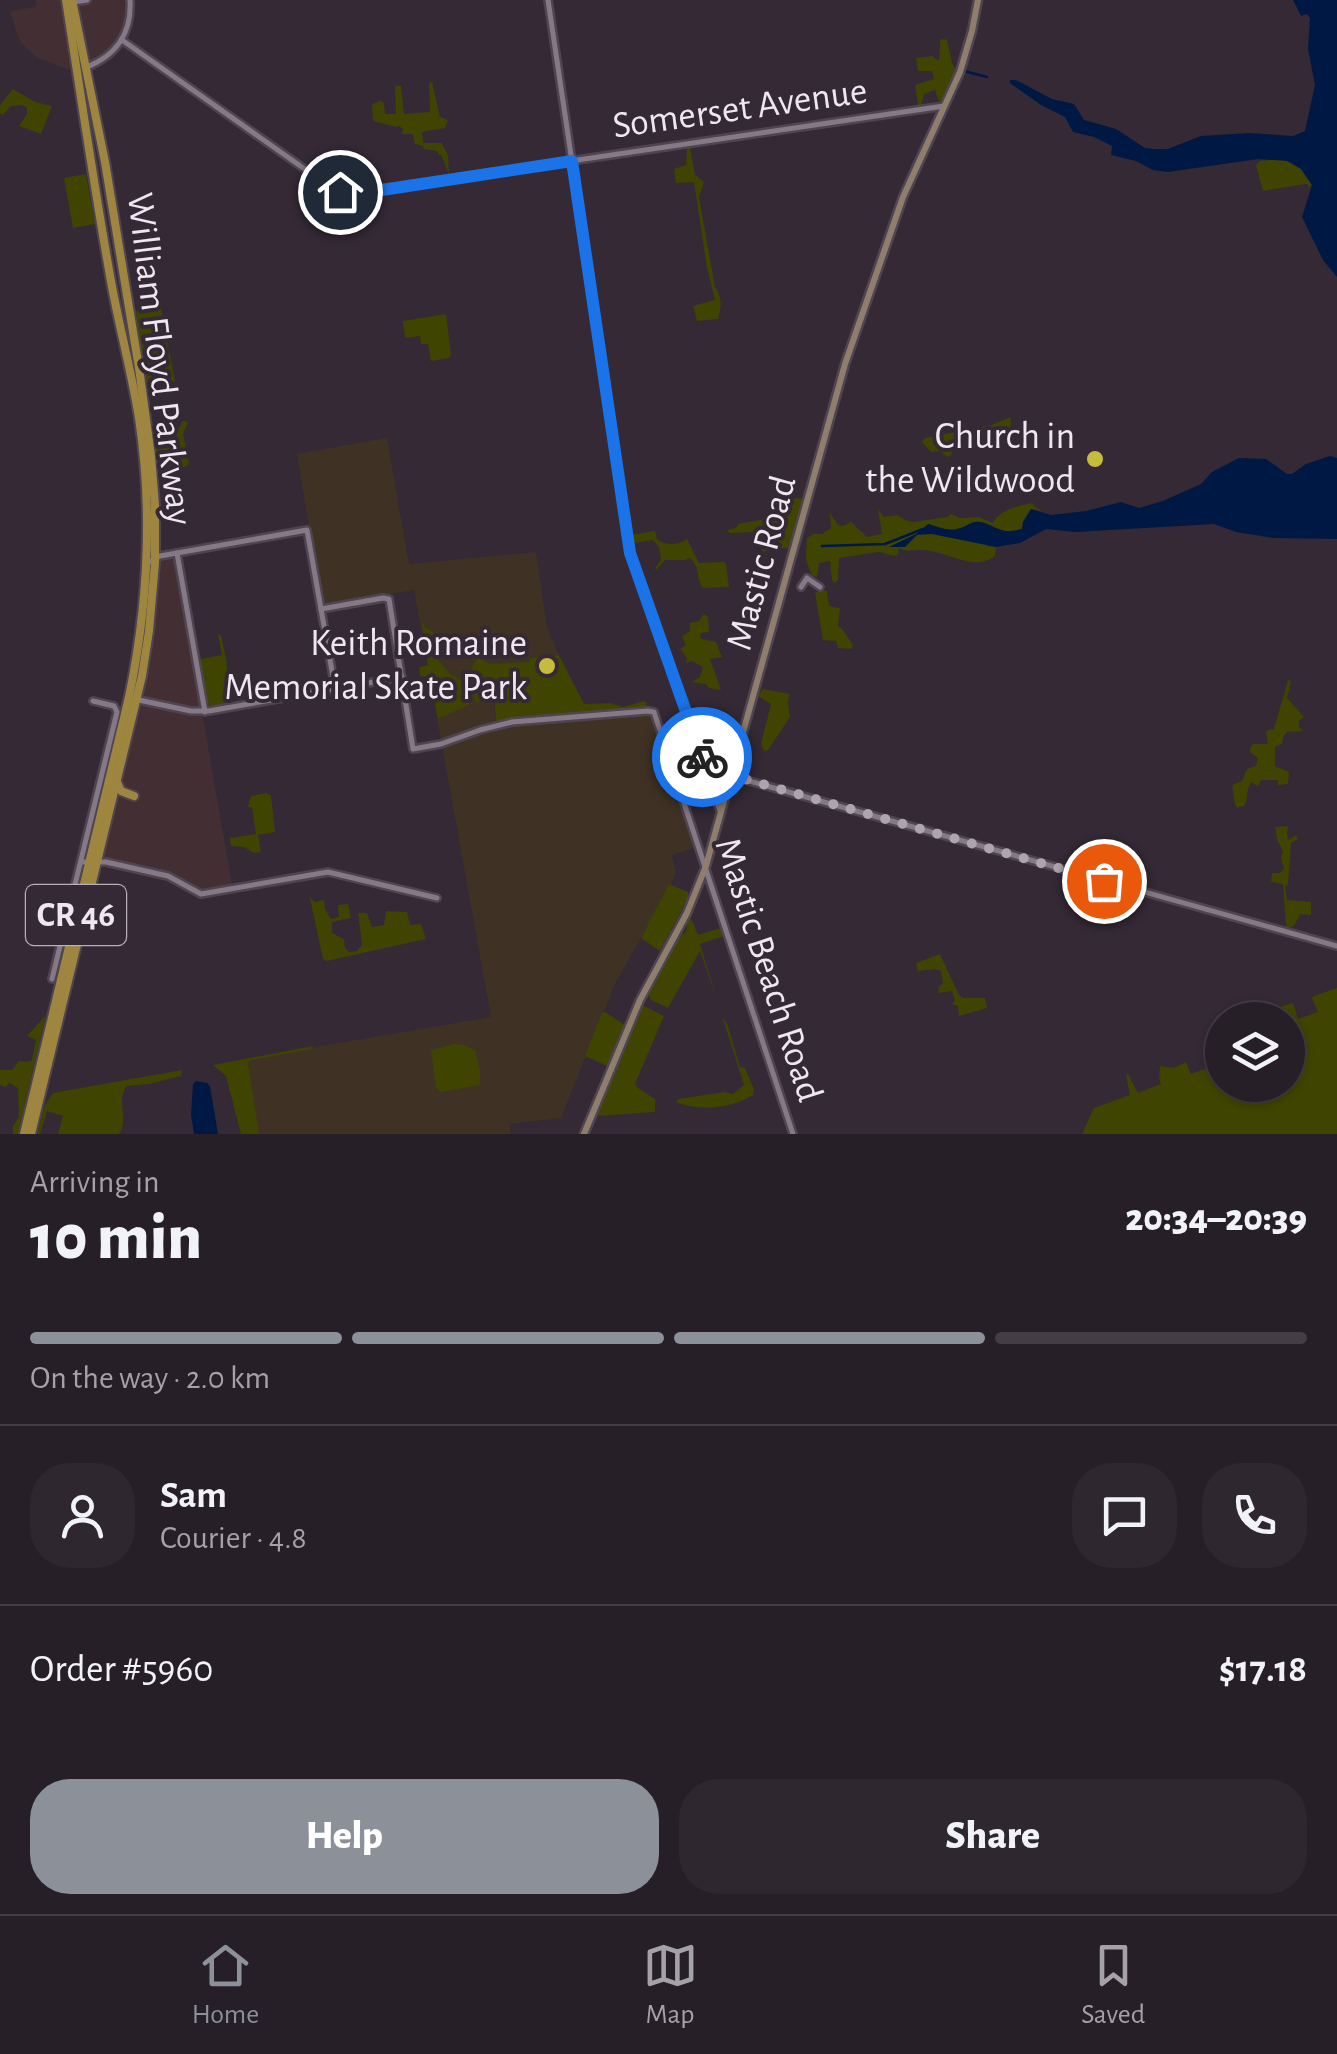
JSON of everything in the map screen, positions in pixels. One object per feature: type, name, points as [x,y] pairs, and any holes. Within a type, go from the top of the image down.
[{"type":"highway","name":"William Floyd Parkway","points":[[70,1],[106,254],[142,446],[151,561]]},
{"type":"highway","name":"William Floyd Parkway","points":[[32,1134],[90,861],[117,782],[133,698],[151,561],[153,477],[130,305],[104,153],[80,68]]},
{"type":"highway","points":[[106,254],[118,297],[130,305]]},
{"type":"highway","points":[[116,310],[127,320],[139,368]]},
{"type":"highway","name":"William Floyd Parkway","points":[[24,1134],[124,718],[133,698]]},
{"type":"highway","points":[[109,744],[116,742],[124,718]]},
{"type":"highway","points":[[117,782],[121,791],[134,796],[110,788],[124,718]]},
{"type":"main road","name":"Mastic Road","points":[[584,1134],[640,1000],[687,913],[706,866],[845,364],[903,198],[964,59],[978,0]]},
{"type":"street","points":[[70,1],[86,0]]},
{"type":"street","points":[[80,68],[100,61],[122,40],[130,20],[130,0]]},
{"type":"street","points":[[548,0],[630,553],[720,814]]},
{"type":"street","name":"Somerset Avenue","points":[[122,40],[312,174],[338,191],[351,194],[945,106]]},
{"type":"street","points":[[115,49],[133,47]]},
{"type":"street","points":[[151,561],[307,530],[335,688]]},
{"type":"street","points":[[177,553],[204,712]]},
{"type":"street","points":[[801,587],[807,578],[820,587]]},
{"type":"street","points":[[133,698],[204,712],[402,676],[387,598],[321,609]]},
{"type":"street","name":"Mastic Beach Road","points":[[402,676],[413,750],[512,722],[652,711],[794,1134]]},
{"type":"street","points":[[52,979],[90,861],[117,709],[93,701]]},
{"type":"street","points":[[689,764],[697,762],[701,754]]},
{"type":"street","points":[[671,759],[1337,946]]},
{"type":"street","points":[[709,778],[717,771]]},
{"type":"street","points":[[714,793],[724,799]]},
{"type":"street","points":[[700,850],[710,852]]},
{"type":"street","points":[[90,861],[168,876],[202,894],[328,872],[437,898]]},
{"type":"street","points":[[698,887],[706,884],[712,888]]},
{"type":"shaded area","points":[[36,0],[130,0],[130,13],[115,49],[86,67],[67,69],[38,58],[18,37],[10,11],[36,7]]},
{"type":"shaded area","points":[[944,39],[957,72],[945,100],[939,101],[935,90],[924,94],[921,106],[918,105],[915,85],[934,79],[932,71],[918,71],[916,58],[933,56],[939,60],[940,40]]},
{"type":"shaded area","points":[[432,82],[440,117],[448,120],[445,128],[422,132],[423,143],[442,143],[448,156],[449,175],[437,151],[415,144],[413,134],[402,134],[399,126],[373,121],[372,104],[380,101],[384,103],[385,114],[396,114],[395,86],[401,86],[404,114],[430,112]]},
{"type":"shaded area","points":[[13,89],[35,102],[52,106],[41,134],[19,126],[27,114],[22,105],[0,113],[0,105]]},
{"type":"shaded area","points":[[690,147],[695,175],[704,182],[699,197],[720,299],[718,319],[697,321],[693,306],[715,300],[694,182],[676,183],[674,169],[686,165]]},
{"type":"shaded area","points":[[1282,159],[1301,169],[1312,185],[1263,191],[1256,165]]},
{"type":"shaded area","points":[[86,174],[95,224],[73,228],[64,178]]},
{"type":"shaded area","points":[[160,304],[175,381],[151,386],[146,380],[136,312]]},
{"type":"shaded area","points":[[446,314],[451,355],[431,361],[428,344],[421,344],[420,336],[405,338],[403,321]]},
{"type":"shaded area","points":[[1011,417],[1010,433],[986,439],[982,450],[976,439],[969,439],[953,447],[947,457],[941,451],[931,452],[922,442],[925,438],[991,425]]},
{"type":"shaded area","points":[[183,421],[188,422],[183,434],[189,464],[158,469],[155,441],[174,436]]},
{"type":"shaded area","points":[[387,438],[409,564],[536,552],[547,628],[559,655],[530,658],[493,696],[496,728],[652,711],[696,847],[672,855],[676,874],[614,986],[561,1118],[510,1124],[511,1134],[256,1134],[245,1059],[491,1017],[414,590],[322,605],[297,454]]},
{"type":"shaded area","points":[[798,498],[803,503],[791,548],[763,552],[755,532],[729,533],[738,524],[776,517],[776,501]]},
{"type":"shaded area","points":[[1033,503],[1042,511],[1031,509],[1022,529],[1005,532],[989,525],[987,546],[996,547],[995,556],[987,561],[969,562],[931,551],[898,548],[896,556],[880,552],[839,558],[835,583],[830,561],[819,563],[817,577],[812,576],[806,560],[807,538],[831,528],[830,513],[838,525],[851,522],[867,537],[882,534],[878,509],[884,517],[897,515],[913,522],[951,514],[993,523],[1005,511]]},
{"type":"shaded area","points":[[655,531],[657,539],[664,543],[687,539],[699,563],[724,562],[729,587],[703,588],[690,558],[665,560],[656,570],[661,560],[659,547],[653,540],[632,543],[629,535]]},
{"type":"shaded area","points":[[175,557],[232,885],[209,890],[195,887],[168,871],[96,855],[146,630],[151,562]]},
{"type":"shaded area","points":[[827,591],[829,606],[840,608],[838,626],[853,645],[851,649],[838,648],[836,641],[823,640],[815,593]]},
{"type":"shaded area","points":[[704,614],[708,617],[709,632],[700,636],[716,642],[722,657],[710,659],[721,690],[692,682],[700,677],[703,667],[692,661],[686,663],[680,649],[686,645],[682,636],[690,631],[690,623],[699,621]]},
{"type":"shaded area","points":[[422,622],[433,632],[438,660],[464,682],[471,704],[439,718],[433,686],[427,677],[420,676],[419,667],[428,665]]},
{"type":"shaded area","points":[[218,634],[226,658],[231,703],[211,706],[200,661],[222,655]]},
{"type":"shaded area","points":[[559,655],[584,704],[611,703],[623,707],[644,701],[646,707],[496,721],[494,698],[476,702],[469,679],[478,658],[491,664],[529,662],[530,658]]},
{"type":"shaded area","points":[[1288,680],[1291,681],[1287,698],[1304,717],[1299,721],[1303,731],[1287,732],[1282,744],[1275,747],[1275,766],[1289,772],[1288,784],[1261,780],[1258,786],[1251,782],[1244,806],[1237,808],[1232,785],[1242,781],[1247,769],[1256,766],[1258,758],[1250,752],[1253,744],[1268,744],[1266,731],[1274,729]]},
{"type":"shaded area","points":[[763,689],[789,694],[790,717],[764,751],[761,744],[771,704],[758,696]]},
{"type":"shaded area","points":[[251,796],[271,796],[275,832],[258,835],[261,852],[231,846],[230,838],[256,834],[252,807],[248,807]]},
{"type":"shaded area","points":[[1288,826],[1289,840],[1296,835],[1298,839],[1291,843],[1287,900],[1311,902],[1311,915],[1300,914],[1289,928],[1283,884],[1271,882],[1272,873],[1284,869],[1275,827]]},
{"type":"shaded area","points":[[669,884],[688,892],[688,898],[660,951],[641,938]]},
{"type":"shaded area","points":[[310,898],[315,902],[324,900],[331,919],[339,917],[338,905],[348,904],[351,918],[332,922],[332,933],[344,939],[349,952],[362,945],[358,913],[367,913],[372,927],[384,925],[386,911],[407,912],[410,925],[421,924],[426,939],[327,961],[323,959]]},
{"type":"shaded area","points":[[691,918],[698,935],[721,928],[724,936],[700,944],[717,1000],[700,951],[668,1008],[651,1000],[648,993]]},
{"type":"shaded area","points":[[940,954],[959,995],[985,998],[987,1008],[959,1016],[958,1006],[952,1004],[952,991],[938,993],[943,983],[941,971],[918,971],[916,963]]},
{"type":"shaded area","points":[[1337,988],[1337,1134],[1082,1134],[1094,1108],[1130,1095],[1126,1075],[1138,1093],[1161,1084],[1160,1066],[1174,1068],[1186,1062],[1191,1074],[1205,1069],[1205,1102],[1305,1102],[1305,1017],[1318,1012],[1314,996]]},
{"type":"shaded area","points":[[640,1007],[664,1016],[635,1084],[655,1099],[655,1112],[597,1116]]},
{"type":"shaded area","points":[[605,1012],[625,1025],[607,1066],[585,1056]]},
{"type":"shaded area","points":[[46,1015],[18,1134],[13,1134],[19,1117],[18,1088],[9,1083],[6,1087],[0,1085],[0,1070],[12,1070],[19,1061],[32,1060],[36,1040],[27,1036]]},
{"type":"shaded area","points":[[722,1016],[740,1067],[745,1068],[754,1089],[753,1095],[716,1107],[676,1102],[724,1092],[733,1094],[744,1085]]},
{"type":"shaded area","points":[[455,1044],[475,1050],[480,1085],[441,1092],[436,1088],[431,1050]]},
{"type":"shaded area","points":[[313,1046],[248,1063],[259,1134],[241,1134],[226,1076],[213,1065]]},
{"type":"shaded area","points":[[182,1070],[181,1076],[127,1086],[122,1097],[123,1122],[119,1134],[58,1134],[63,1116],[47,1111],[37,1134],[45,1105],[53,1093]]},
{"type":"water","points":[[1293,0],[1337,0],[1337,277],[1323,260],[1302,217],[1312,185],[1301,169],[1288,161],[1258,159],[1168,172],[1153,170],[1111,155],[1112,146],[1094,137],[1073,132],[1065,117],[1010,83],[1016,80],[1052,99],[1074,104],[1084,120],[1116,129],[1145,148],[1168,149],[1201,136],[1293,136],[1305,131],[1315,85],[1308,49],[1310,18],[1307,14],[1301,16]]},
{"type":"water","points":[[1330,456],[1337,458],[1337,539],[1273,538],[1214,524],[1075,532],[1046,529],[1020,543],[996,547],[932,534],[917,535],[905,547],[889,547],[928,524],[952,529],[981,522],[1013,531],[1022,529],[1031,509],[1051,515],[1121,502],[1139,508],[1201,484],[1212,472],[1239,458],[1266,459],[1292,474],[1306,464]]},
{"type":"water","points":[[196,1081],[210,1086],[218,1134],[194,1134],[191,1115]]},
{"type":"waterway","points":[[964,71],[987,77]]},
{"type":"waterway","points":[[822,546],[885,544],[923,529]]},
{"type":"way so far","points":[[702,757],[706,768],[1104,881]]},
{"type":"place","name":"Church in the Wildwood","points":[[1095,459]]},
{"type":"place","name":"Keith Romaine Memorial Skate Park","points":[[547,666]]},
{"type":"route","points":[[340,192],[356,194],[572,161],[630,553],[702,757]]}]
